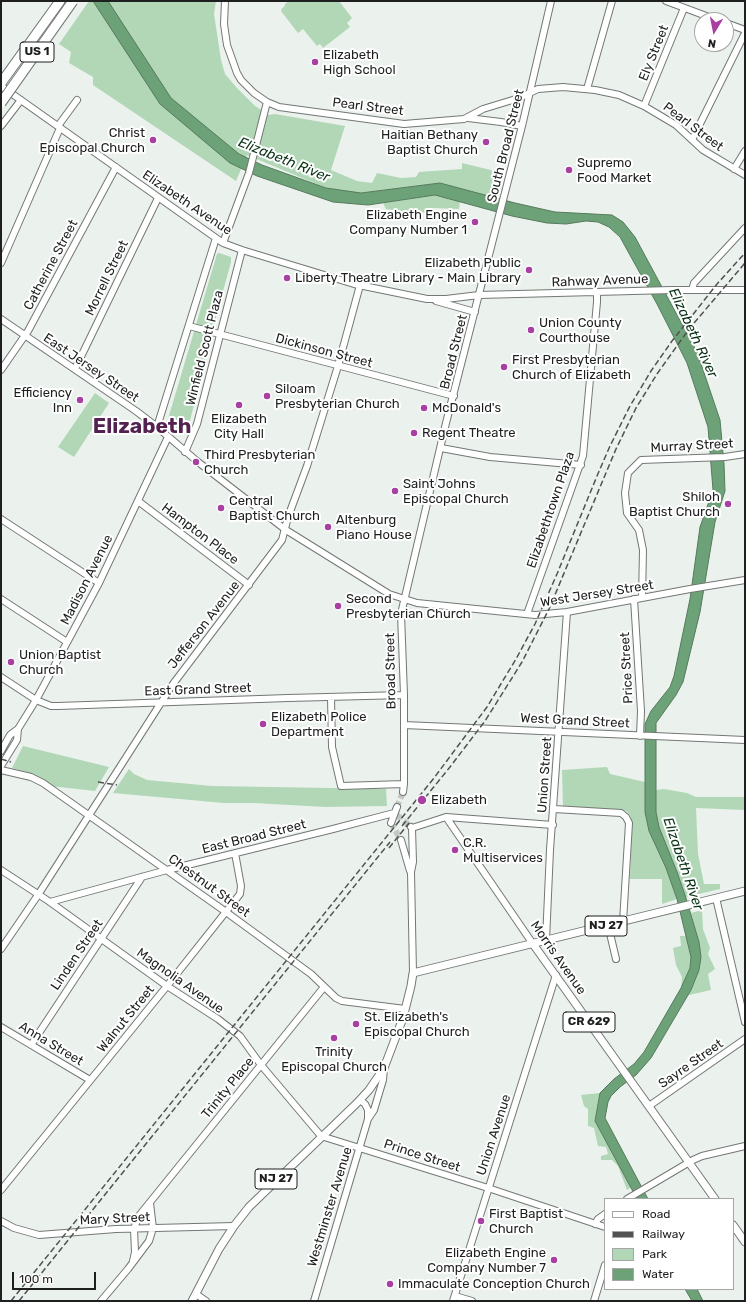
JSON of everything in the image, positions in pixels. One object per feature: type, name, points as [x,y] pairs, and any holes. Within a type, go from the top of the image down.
[{"type":"highway","name":"US 1","points":[[1,85],[60,1]]},
{"type":"highway","name":"US 1","points":[[1,104],[73,1]]},
{"type":"main road","name":"NJ 27","points":[[192,1301],[218,1249],[249,1207],[268,1187],[360,1100],[384,1068],[405,1010],[413,973],[745,891]]},
{"type":"main road","name":"Morris Avenue","points":[[533,944],[714,1198]]},
{"type":"main road","points":[[734,1226],[745,1242]]},
{"type":"street","points":[[223,243],[249,173],[267,102],[254,93],[244,83],[231,60],[225,35],[225,1]]},
{"type":"street","name":"South Broad Street","points":[[479,295],[522,126],[551,1]]},
{"type":"street","points":[[587,89],[612,1]]},
{"type":"street","points":[[666,1],[695,12]]},
{"type":"street","name":"Ely Street","points":[[644,106],[684,8]]},
{"type":"street","points":[[734,26],[745,30]]},
{"type":"street","points":[[692,140],[745,34]]},
{"type":"street","name":"Elizabeth Avenue","points":[[1,85],[223,243],[360,285],[427,299],[446,299],[479,295]]},
{"type":"street","name":"Pearl Street","points":[[468,118],[483,109],[519,98],[530,92],[550,88],[587,89],[619,95],[644,106],[676,125],[703,150],[745,175]]},
{"type":"street","points":[[1,126],[21,100]]},
{"type":"street","points":[[1,263],[59,127],[77,100]]},
{"type":"street","name":"Pearl Street","points":[[267,102],[292,109],[391,123],[404,124],[468,118],[522,126]]},
{"type":"street","points":[[734,169],[745,151]]},
{"type":"street","name":"Catherine Street","points":[[1,370],[24,335],[116,167]]},
{"type":"street","name":"Morrell Street","points":[[75,369],[158,198]]},
{"type":"street","points":[[692,290],[694,283],[745,228]]},
{"type":"street","points":[[157,428],[216,238]]},
{"type":"street","name":"Winfield Scott Plaza","points":[[185,452],[196,424],[242,250]]},
{"type":"street","name":"Jefferson Avenue","points":[[1,949],[38,895],[177,678],[282,540],[286,530],[288,517],[338,366],[360,285]]},
{"type":"street","name":"Rahway Avenue","points":[[479,295],[672,290],[745,290]]},
{"type":"street","name":"Elizabethtown Plaza","points":[[527,614],[583,456],[597,292]]},
{"type":"street","name":"Broad Street","points":[[403,792],[404,695],[401,614],[440,448],[479,295]]},
{"type":"street","points":[[427,299],[475,312]]},
{"type":"street","name":"East Jersey Street","points":[[1,319],[75,369],[157,428],[185,452],[286,530],[389,594],[404,599]]},
{"type":"street","name":"Dickinson Street","points":[[189,326],[454,396]]},
{"type":"street","name":"Madison Avenue","points":[[1,751],[10,735],[18,729],[36,700],[99,583],[168,437]]},
{"type":"street","points":[[440,448],[490,457],[580,465]]},
{"type":"street","name":"Murray Street","points":[[642,598],[643,550],[638,530],[627,513],[625,493],[628,473],[641,460],[710,458],[745,454]]},
{"type":"street","name":"Hampton Place","points":[[138,501],[249,585]]},
{"type":"street","points":[[1,519],[99,583]]},
{"type":"street","name":"West Jersey Street","points":[[404,599],[417,603],[535,615],[567,612],[745,580]]},
{"type":"street","points":[[1,599],[67,642]]},
{"type":"street","name":"Price Street","points":[[634,599],[643,736]]},
{"type":"street","name":"Union Street","points":[[546,940],[550,850],[553,825],[567,612]]},
{"type":"street","name":"East Grand Street","points":[[1,678],[36,700],[51,706],[404,695]]},
{"type":"street","points":[[331,697],[332,747],[341,786],[404,784]]},
{"type":"street","name":"West Grand Street","points":[[404,725],[745,740]]},
{"type":"street","name":"Madison Avenue","points":[[1,766],[17,740],[18,729]]},
{"type":"street","name":"Chestnut Street","points":[[1,770],[31,777],[43,783],[226,912],[311,974],[324,987],[342,1001],[405,1010]]},
{"type":"street","points":[[391,823],[397,806]]},
{"type":"street","points":[[554,809],[621,813],[626,817],[629,823],[623,922]]},
{"type":"street","name":"East Broad Street","points":[[50,902],[167,870],[395,814]]},
{"type":"street","points":[[413,973],[411,872],[413,862],[412,827],[446,817],[553,825]]},
{"type":"street","name":"Morris Avenue","points":[[446,817],[533,944]]},
{"type":"street","points":[[401,840],[411,872]]},
{"type":"street","name":"Walnut Street","points":[[1,1190],[168,986],[226,912],[241,890],[235,853]]},
{"type":"street","name":"Magnolia Avenue","points":[[1,870],[50,902],[240,1036],[260,1065],[322,1136]]},
{"type":"street","name":"Linden Street","points":[[31,1045],[142,877]]},
{"type":"street","points":[[716,898],[745,1022]]},
{"type":"street","points":[[608,925],[616,959]]},
{"type":"street","name":"Union Avenue","points":[[454,1298],[556,975]]},
{"type":"street","name":"Trinity Place","points":[[134,1229],[138,1217],[324,987]]},
{"type":"street","name":"Anna Street","points":[[1,1027],[90,1080]]},
{"type":"street","name":"Sayre Street","points":[[649,1106],[745,1039]]},
{"type":"street","name":"Westminster Avenue","points":[[314,1301],[368,1119],[374,1110],[383,1080],[384,1068]]},
{"type":"street","points":[[360,1100],[365,1104],[368,1110],[368,1119]]},
{"type":"street","name":"Prince Street","points":[[322,1136],[596,1222],[604,1226]]},
{"type":"street","points":[[629,1197],[702,1156],[745,1146]]},
{"type":"street","points":[[101,1301],[128,1270],[133,1261],[149,1241],[153,1228],[150,1203]]},
{"type":"street","points":[[596,1222],[604,1215]]},
{"type":"street","name":"Mary Street","points":[[1,1221],[14,1228],[38,1235],[153,1228],[234,1226]]},
{"type":"street","points":[[133,1261],[135,1252],[134,1229]]},
{"type":"street","points":[[594,1301],[604,1268]]},
{"type":"street","points":[[196,1294],[206,1301]]},
{"type":"street","points":[[454,1298],[472,1301]]},
{"type":"green space","points":[[89,1],[216,1],[214,14],[221,60],[225,74],[255,106],[269,115],[275,114],[345,126],[331,170],[357,181],[372,183],[377,173],[401,178],[416,177],[419,172],[462,169],[462,163],[499,172],[492,197],[440,183],[361,193],[326,188],[247,155],[236,181],[93,85],[93,77],[69,63],[71,52],[59,44]]},
{"type":"green space","points":[[289,1],[339,1],[352,18],[347,23],[350,27],[323,48],[320,44],[317,46],[303,29],[298,33],[281,11],[285,4]]},
{"type":"green space","points":[[435,195],[460,201],[459,209],[434,208],[433,213],[413,213],[386,209],[383,203]]},
{"type":"green space","points":[[219,253],[231,257],[231,262],[188,429],[184,434],[181,434],[169,425],[168,419],[217,254]]},
{"type":"green space","points":[[95,393],[109,403],[74,457],[58,447]]},
{"type":"green space","points":[[23,746],[109,767],[95,791],[50,786],[33,774],[12,768]]},
{"type":"green space","points":[[607,767],[610,774],[645,782],[645,812],[649,831],[666,868],[677,899],[662,904],[662,879],[630,879],[632,822],[630,815],[626,811],[563,806],[562,770]]},
{"type":"green space","points":[[129,769],[134,774],[147,780],[212,786],[386,789],[387,806],[325,807],[224,803],[113,793]]},
{"type":"green space","points":[[664,789],[687,793],[696,797],[745,797],[745,810],[696,808],[698,854],[704,884],[720,884],[720,889],[686,897],[659,827],[656,812],[656,790]]},
{"type":"green space","points":[[702,910],[703,929],[710,948],[708,954],[715,969],[708,974],[711,990],[689,995],[699,970],[701,957],[699,942],[691,913]]},
{"type":"green space","points":[[680,936],[687,936],[691,957],[690,968],[681,988],[682,977],[676,965],[673,948],[681,946]]},
{"type":"green space","points":[[600,1093],[595,1121],[631,1187],[627,1190],[618,1166],[612,1160],[601,1160],[601,1156],[608,1154],[606,1147],[598,1146],[594,1128],[588,1126],[588,1109],[584,1106],[581,1095]]},
{"type":"water","points":[[93,1],[108,1],[171,98],[239,154],[262,165],[326,188],[361,193],[440,183],[555,212],[612,215],[623,222],[635,237],[697,352],[720,420],[725,491],[715,522],[700,612],[683,682],[676,695],[656,723],[656,812],[659,827],[686,898],[699,942],[701,957],[699,970],[691,990],[651,1058],[636,1075],[611,1096],[608,1102],[605,1118],[647,1198],[636,1198],[595,1121],[600,1093],[614,1079],[634,1064],[644,1052],[681,988],[690,968],[691,957],[677,899],[666,868],[649,831],[645,812],[645,724],[651,711],[670,687],[674,676],[690,599],[700,527],[713,490],[708,427],[687,363],[657,304],[620,237],[609,227],[598,222],[586,221],[566,224],[547,223],[512,216],[435,195],[368,205],[333,202],[257,176],[230,163],[160,104]]},
{"type":"water","points":[[686,1290],[698,1290],[703,1301],[692,1301]]},
{"type":"tunnel","points":[[397,807],[403,792]]},
{"type":"tunnel","points":[[397,815],[411,827]]},
{"type":"tunnel","points":[[391,823],[401,840]]},
{"type":"railway","points":[[11,1301],[434,778],[487,707],[535,624],[610,446],[630,406],[651,371],[672,341],[717,284],[745,253]]},
{"type":"railway","points":[[402,826],[485,721],[522,662],[549,609],[616,449],[636,408],[657,374],[689,329],[745,263]]},
{"type":"railway","points":[[1,759],[11,762]]},
{"type":"railway","points":[[98,782],[117,785]]},
{"type":"railway","points":[[389,848],[409,823]]},
{"type":"railway","points":[[19,1301],[390,842]]},
{"type":"place","name":"Elizabeth High School","points":[[315,62]]},
{"type":"place","name":"Christ Episcopal Church","points":[[153,140]]},
{"type":"place","name":"Haitian Bethany Baptist Church","points":[[486,142]]},
{"type":"place","name":"Supremo Food Market","points":[[569,170]]},
{"type":"place","name":"Elizabeth Engine Company Number 1","points":[[475,222]]},
{"type":"place","name":"Elizabeth Public Library - Main Library","points":[[529,270]]},
{"type":"place","name":"Liberty Theatre","points":[[287,278]]},
{"type":"place","name":"Union County Courthouse","points":[[531,330]]},
{"type":"place","name":"First Presbyterian Church of Elizabeth","points":[[504,367]]},
{"type":"place","name":"Siloam Presbyterian Church","points":[[267,396]]},
{"type":"place","name":"Efficiency Inn","points":[[80,400]]},
{"type":"place","name":"Elizabeth City Hall","points":[[239,405]]},
{"type":"place","name":"McDonald's","points":[[424,408]]},
{"type":"place","name":"Regent Theatre","points":[[414,433]]},
{"type":"place","name":"Third Presbyterian Church","points":[[196,462]]},
{"type":"place","name":"Saint Johns Episcopal Church","points":[[395,491]]},
{"type":"place","name":"Shiloh Baptist Church","points":[[728,504]]},
{"type":"place","name":"Central Baptist Church","points":[[221,508]]},
{"type":"place","name":"Altenburg Piano House","points":[[328,527]]},
{"type":"place","name":"Second Presbyterian Church","points":[[338,606]]},
{"type":"place","name":"Union Baptist Church","points":[[11,662]]},
{"type":"place","name":"Elizabeth Police Department","points":[[263,724]]},
{"type":"place","name":"Elizabeth","points":[[422,800]]},
{"type":"place","name":"C.R. Multiservices","points":[[455,850]]},
{"type":"place","name":"St. Elizabeth's Episcopal Church","points":[[356,1024]]},
{"type":"place","name":"Trinity Episcopal Church","points":[[334,1038]]},
{"type":"place","name":"First Baptist Church","points":[[481,1221]]},
{"type":"place","name":"Elizabeth Engine Company Number 7","points":[[554,1260]]},
{"type":"place","name":"Immaculate Conception Church","points":[[390,1284]]},
{"type":"district","name":"Elizabeth","points":[[142,427]]},
{"type":"water label","name":"Elizabeth River","points":[[284,160]]},
{"type":"water label","name":"Elizabeth River","points":[[693,333]]},
{"type":"water label","name":"Elizabeth River","points":[[683,864]]}]
